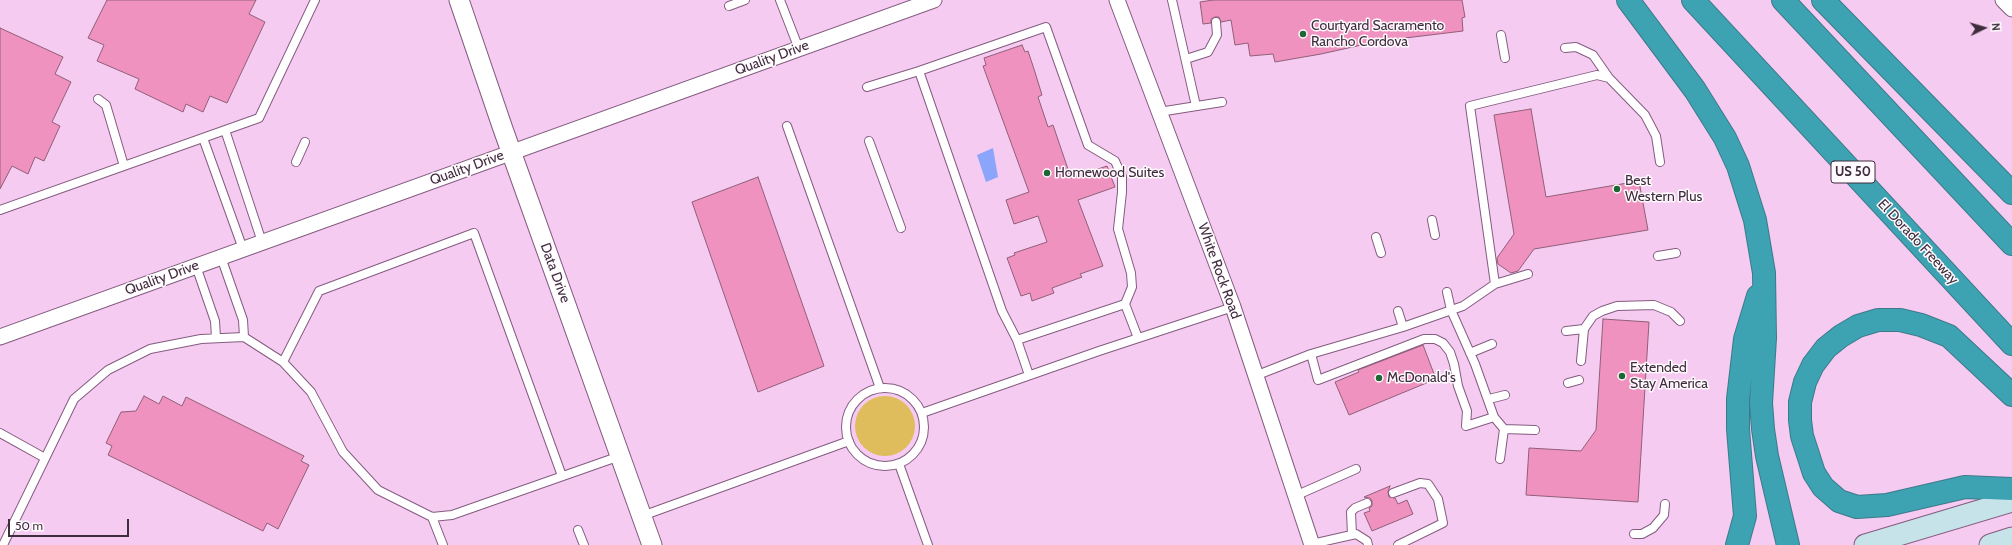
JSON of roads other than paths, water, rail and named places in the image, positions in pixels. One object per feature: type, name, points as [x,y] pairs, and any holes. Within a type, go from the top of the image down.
[{"type":"highway","points":[[1628,0],[1696,90],[1725,138],[1738,166],[1755,220],[1764,273],[1765,338],[1761,403],[1763,429],[1767,456],[1788,545]]},
{"type":"highway","name":"El Dorado Freeway","points":[[1693,0],[2012,344]]},
{"type":"highway","points":[[1783,0],[2012,244]]},
{"type":"highway","points":[[1823,0],[2012,193]]},
{"type":"highway","points":[[1737,545],[1745,516],[1738,429],[1738,399],[1745,339],[1764,273]]},
{"type":"highway","points":[[2012,395],[1949,336],[1921,325],[1900,320],[1878,320],[1858,326],[1841,336],[1826,348],[1813,365],[1805,382],[1800,402],[1800,420],[1802,436],[1814,473],[1823,487],[1840,501],[1857,507],[1887,505],[1965,487],[2012,489]]},
{"type":"main road","points":[[1865,545],[2012,501]]},
{"type":"main road","points":[[1990,545],[2012,538]]},
{"type":"street","name":"Data Drive","points":[[459,0],[511,152],[652,545]]},
{"type":"street","name":"Quality Drive","points":[[0,337],[934,0]]},
{"type":"street","name":"White Rock Road","points":[[1117,0],[1233,307],[1312,544]]},
{"type":"street","points":[[2003,0],[2012,9]]},
{"type":"lane","points":[[0,210],[259,118],[315,0]]},
{"type":"lane","points":[[729,6],[745,0]]},
{"type":"lane","points":[[780,0],[799,49]]},
{"type":"lane","points":[[1172,0],[1196,106]]},
{"type":"lane","points":[[1186,59],[1208,52],[1217,35],[1216,22]]},
{"type":"lane","points":[[867,87],[919,71],[1046,27],[1088,145],[1115,161],[1122,177],[1118,229],[1131,273],[1132,286],[1124,304],[1138,338]]},
{"type":"lane","points":[[1501,35],[1505,58]]},
{"type":"lane","points":[[1565,48],[1576,47],[1592,54],[1609,78],[1645,114],[1656,136],[1660,162]]},
{"type":"lane","points":[[919,71],[1002,311],[1017,340],[1029,375]]},
{"type":"lane","points":[[1495,284],[1470,106],[1597,75],[1609,78]]},
{"type":"lane","points":[[98,100],[106,105],[124,166]]},
{"type":"lane","points":[[1160,112],[1222,102]]},
{"type":"lane","points":[[787,126],[880,388]]},
{"type":"lane","points":[[225,130],[262,242]]},
{"type":"lane","points":[[203,138],[242,249]]},
{"type":"lane","points":[[869,141],[900,228]]},
{"type":"lane","points":[[296,162],[305,142]]},
{"type":"lane","points":[[1432,220],[1435,235]]},
{"type":"lane","points":[[283,362],[319,290],[474,233],[562,476]]},
{"type":"lane","points":[[1376,237],[1381,253]]},
{"type":"lane","points":[[1658,256],[1676,253]]},
{"type":"lane","points":[[221,257],[243,320],[244,337]]},
{"type":"lane","points":[[196,266],[215,321],[216,338]]},
{"type":"lane","points":[[1255,376],[1311,354],[1403,327],[1463,306],[1495,284],[1528,274]]},
{"type":"lane","points":[[1447,292],[1451,310],[1489,399],[1494,416],[1504,429],[1500,459]]},
{"type":"lane","points":[[1017,340],[1124,304]]},
{"type":"lane","points":[[1581,361],[1584,329],[1593,316],[1617,306],[1654,305],[1671,312],[1680,321]]},
{"type":"lane","points":[[922,413],[1029,375],[1233,307]]},
{"type":"lane","points":[[1398,311],[1403,327]]},
{"type":"lane","points":[[1566,332],[1584,329]]},
{"type":"lane","points":[[3,545],[74,399],[108,370],[150,349],[201,339],[244,337],[283,362],[311,392],[343,452],[378,490],[432,517],[452,514],[621,456]]},
{"type":"lane","points":[[1311,354],[1318,380],[1424,339],[1435,339],[1443,343],[1450,352],[1461,395],[1467,411],[1466,426],[1494,416]]},
{"type":"lane","points":[[1470,353],[1492,344]]},
{"type":"lane","points":[[1568,383],[1578,380]]},
{"type":"lane","points":[[886,387],[902,391],[914,400],[922,413],[924,428],[921,443],[912,455],[899,464],[884,466],[869,462],[857,454],[849,440],[846,425],[850,410],[858,398],[871,390],[886,387]]},
{"type":"lane","points":[[1489,399],[1505,395]]},
{"type":"lane","points":[[1504,429],[1535,430]]},
{"type":"lane","points":[[0,433],[45,458]]},
{"type":"lane","points":[[642,516],[849,440]]},
{"type":"lane","points":[[899,464],[928,545]]},
{"type":"lane","points":[[1295,496],[1356,469]]},
{"type":"lane","points":[[1393,493],[1420,483],[1428,484],[1438,499],[1443,523],[1398,545]]},
{"type":"lane","points":[[1352,535],[1351,512],[1355,508],[1367,503]]},
{"type":"lane","points":[[1634,534],[1642,534],[1653,528],[1664,515],[1665,504]]},
{"type":"lane","points":[[432,517],[443,545]]},
{"type":"lane","points":[[578,530],[584,545]]},
{"type":"lane","points":[[1312,544],[1356,534],[1367,540],[1368,545]]},
{"type":"water","points":[[993,148],[998,177],[986,182],[977,155]]},
{"type":"place","name":"Courtyard Sacramento Rancho Cordova","points":[[1303,34]]},
{"type":"place","name":"Homewood Suites","points":[[1047,173]]},
{"type":"place","name":"Best Western Plus","points":[[1617,189]]},
{"type":"place","name":"Extended Stay America","points":[[1622,376]]},
{"type":"place","name":"McDonald's","points":[[1379,378]]}]
